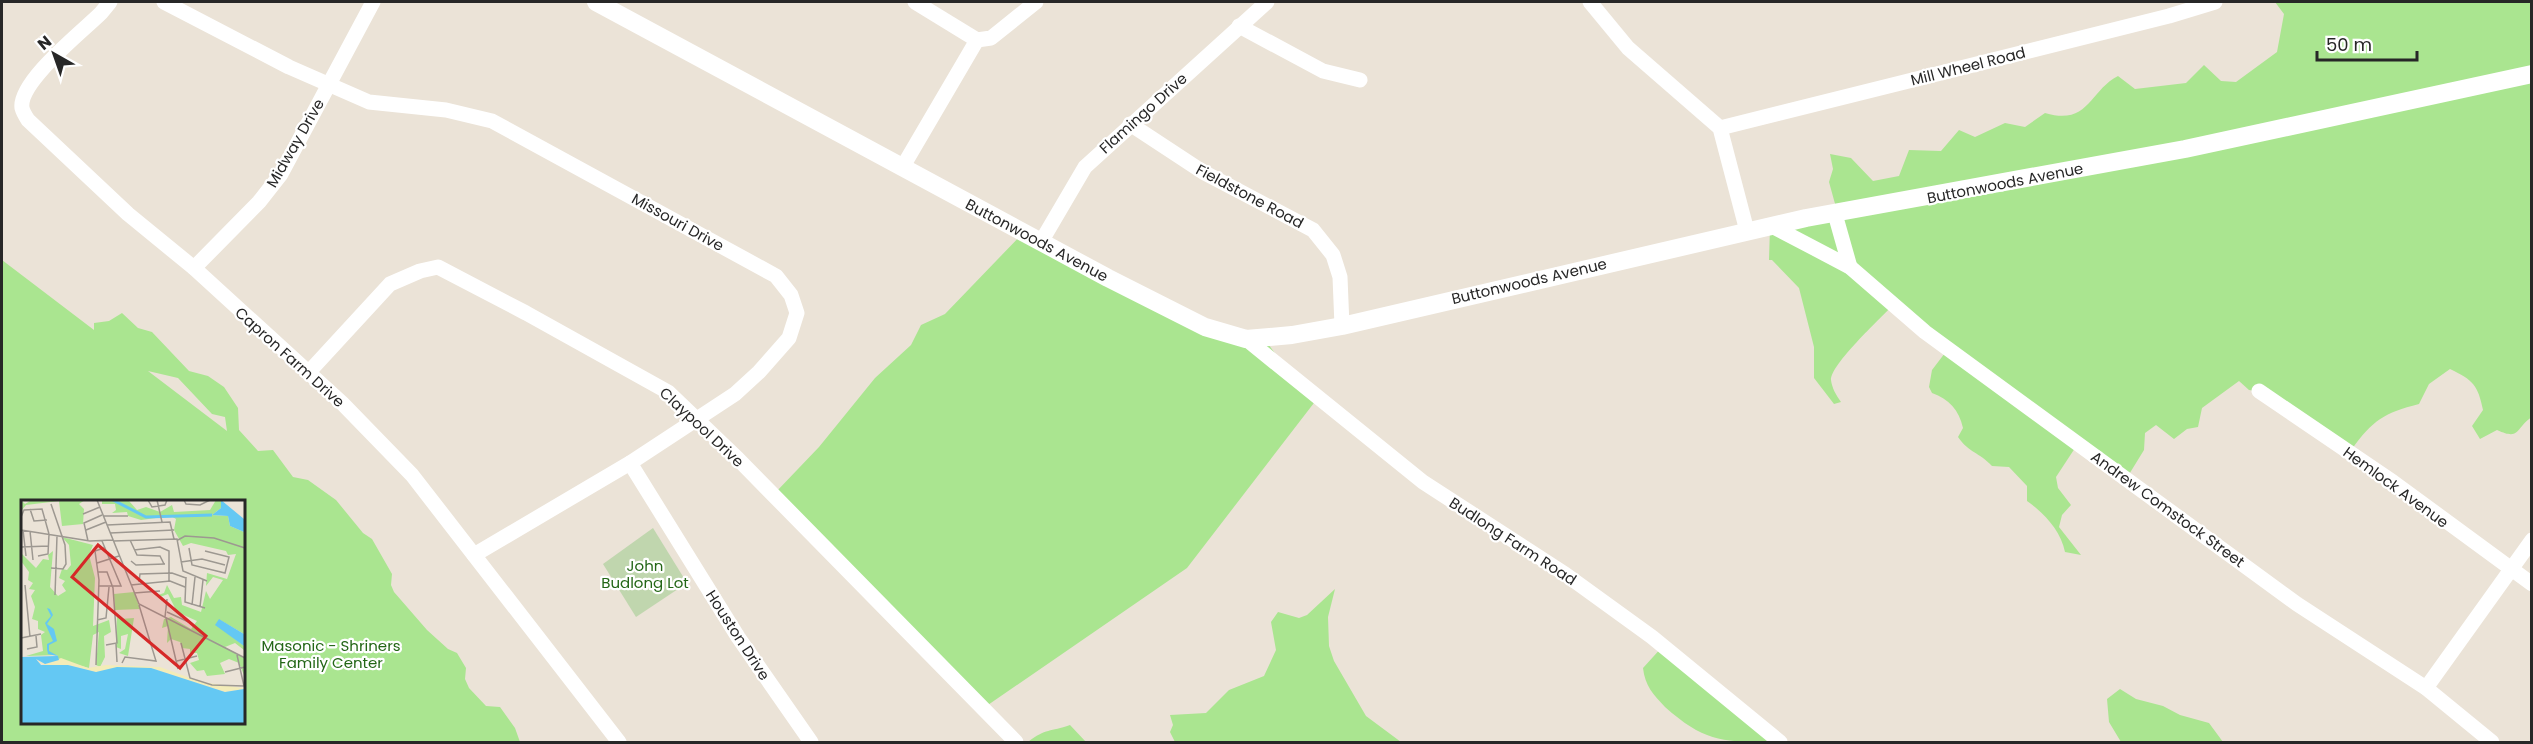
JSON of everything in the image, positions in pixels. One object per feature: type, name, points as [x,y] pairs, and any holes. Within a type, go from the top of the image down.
[{"type":"street","name":"Capron Farm Drive","points":[[110,2],[101,14],[34,78],[25,92],[22,107],[28,120],[46,140],[194,268],[308,373],[412,475],[619,742]]},
{"type":"street","name":"Missouri Drive","points":[[164,2],[327,85],[369,102],[446,110],[492,121],[776,276],[791,295],[797,313],[789,338],[735,394],[630,464],[474,555]]},
{"type":"street","name":"Midway Drive","points":[[194,268],[260,202],[281,174],[373,2]]},
{"type":"street","name":"Buttonwoods Avenue","points":[[596,2],[1041,242],[1205,327],[1246,339],[1292,335],[1342,326],[1747,231],[2185,149],[2532,74]]},
{"type":"street","points":[[915,2],[977,40],[991,38],[1036,2]]},
{"type":"street","name":"Flamingo Drive","points":[[1041,242],[1085,167],[1267,2]]},
{"type":"street","points":[[1590,2],[1628,48],[1720,128],[1747,231]]},
{"type":"street","name":"Mill Wheel Road","points":[[1720,128],[2169,16],[2215,2]]},
{"type":"street","points":[[1239,26],[1323,71],[1360,80]]},
{"type":"street","points":[[902,168],[977,40]]},
{"type":"street","name":"Fieldstone Road","points":[[1130,124],[1203,172],[1313,230],[1333,255],[1340,277],[1342,326]]},
{"type":"street","points":[[1835,214],[1850,267]]},
{"type":"street","name":"Andrew Comstock Street","points":[[1772,226],[1850,267],[1924,332],[2297,604],[2426,688],[2492,742]]},
{"type":"street","name":"Claypool Drive","points":[[308,373],[390,284],[404,276],[438,267],[634,371],[668,392],[698,419],[1016,742]]},
{"type":"street","name":"Budlong Farm Road","points":[[1246,339],[1423,482],[1565,574],[1652,637],[1780,742]]},
{"type":"street","name":"Hemlock Avenue","points":[[2259,391],[2393,482],[2532,584]]},
{"type":"street","name":"Houston Drive","points":[[630,464],[738,637],[811,742]]},
{"type":"street","points":[[2426,688],[2532,540]]},
{"type":"green space","points":[[2275,2],[2531,2],[2532,417],[2517,432],[2510,434],[2497,430],[2480,439],[2472,426],[2483,410],[2479,395],[2469,380],[2450,369],[2429,384],[2419,404],[2380,419],[2366,431],[2352,449],[2269,393],[2249,390],[2239,381],[2202,408],[2198,427],[2187,429],[2174,439],[2156,425],[2145,433],[2144,450],[2128,476],[2077,445],[2056,477],[2058,488],[2071,505],[2062,515],[2059,527],[2081,555],[2065,552],[2060,537],[2051,523],[2027,501],[2027,486],[2009,467],[1992,466],[1958,437],[1963,428],[1959,416],[1948,402],[1932,393],[1929,387],[1932,370],[1948,349],[1892,306],[1847,353],[1833,373],[1832,386],[1841,402],[1834,404],[1814,378],[1814,347],[1799,288],[1772,260],[1769,260],[1770,227],[1837,211],[1829,182],[1833,169],[1830,154],[1851,158],[1873,181],[1899,176],[1909,150],[1941,151],[1959,130],[1975,137],[2005,123],[2025,127],[2045,113],[2060,116],[2071,115],[2080,111],[2108,82],[2118,76],[2135,89],[2186,83],[2204,65],[2221,81],[2236,82],[2277,52],[2284,14]]},
{"type":"green space","points":[[1023,233],[1204,326],[1266,341],[1291,375],[1317,399],[1187,568],[985,707],[775,493],[819,447],[875,378],[911,345],[921,325],[945,314]]},
{"type":"green space","name":"Masonic - Shriners Family Center","points":[[2,260],[94,330],[94,323],[109,321],[122,313],[138,328],[152,332],[189,371],[208,376],[224,387],[238,408],[239,430],[258,451],[273,450],[293,477],[308,480],[336,500],[363,533],[372,539],[392,574],[391,585],[394,592],[427,630],[448,649],[457,653],[466,668],[465,679],[469,688],[486,706],[500,707],[515,728],[520,742],[2,742]],"holes":[[[148,371],[178,378],[212,414],[225,417],[227,431]]]},
{"type":"green space","name":"John Budlong Lot","points":[[653,528],[687,583],[636,617],[603,564]]},
{"type":"green space","points":[[1335,589],[1328,617],[1329,646],[1334,661],[1366,716],[1401,742],[1175,742],[1170,732],[1173,725],[1170,715],[1206,713],[1229,690],[1264,676],[1276,650],[1271,622],[1278,612],[1299,618],[1307,615]]},
{"type":"green space","points":[[1663,646],[1782,742],[1745,742],[1718,738],[1693,728],[1665,707],[1653,694],[1643,668]]},
{"type":"green space","points":[[2120,689],[2136,699],[2209,723],[2223,742],[2121,742],[2109,722],[2107,699]]},
{"type":"green space","points":[[1070,725],[1086,742],[1028,742],[1044,732]]}]
